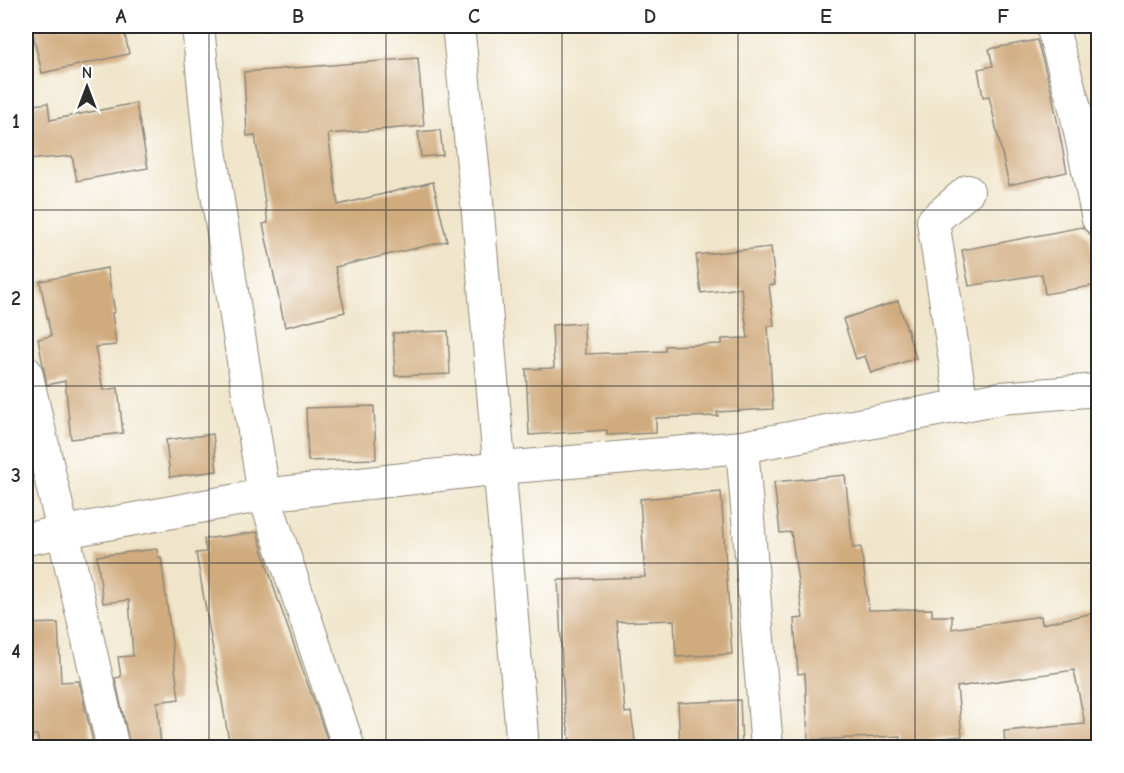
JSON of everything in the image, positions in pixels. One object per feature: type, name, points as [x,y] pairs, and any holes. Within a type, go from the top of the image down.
[{"type":"street","points":[[198,26],[210,150],[264,495],[349,747]]},
{"type":"street","points":[[458,26],[501,468],[523,747]]},
{"type":"street","points":[[1052,26],[1075,108],[1098,219]]},
{"type":"street","points":[[962,406],[933,221],[968,191]]},
{"type":"street","points":[[26,372],[113,747]]},
{"type":"street","points":[[26,539],[63,534],[264,495],[501,468],[742,447],[1001,398],[1098,390]]},
{"type":"street","points":[[742,447],[767,747]]},
{"type":"building","points":[[53,26],[123,26],[129,54],[42,73],[32,30]]},
{"type":"building","points":[[1037,40],[1052,94],[1067,172],[1009,185],[989,96],[983,97],[978,69],[993,66],[989,49]]},
{"type":"building","points":[[418,58],[424,126],[328,134],[338,205],[433,182],[447,241],[335,267],[345,312],[285,327],[263,224],[268,223],[255,135],[247,136],[244,72]]},
{"type":"building","points":[[48,103],[50,120],[136,103],[148,168],[77,181],[72,156],[26,160],[26,106]]},
{"type":"building","points":[[440,130],[443,155],[421,157],[418,132]]},
{"type":"building","points":[[1082,227],[1091,235],[1098,285],[1045,294],[1042,274],[969,286],[962,250]]},
{"type":"building","points":[[771,247],[775,284],[769,285],[774,326],[768,326],[773,409],[717,412],[718,416],[656,418],[656,433],[607,435],[607,430],[529,435],[526,369],[554,368],[552,325],[584,323],[585,354],[665,351],[665,346],[722,344],[722,339],[748,338],[741,288],[701,293],[696,255]]},
{"type":"building","points":[[107,268],[115,312],[112,313],[116,345],[95,347],[103,390],[118,388],[123,433],[71,439],[65,381],[47,385],[43,366],[38,339],[51,336],[40,281]]},
{"type":"building","points":[[898,301],[916,358],[871,373],[865,356],[856,359],[843,319]]},
{"type":"building","points":[[448,331],[450,374],[395,376],[393,333]]},
{"type":"building","points":[[374,406],[376,459],[308,461],[306,408]]},
{"type":"building","points":[[213,434],[217,471],[170,477],[166,440]]},
{"type":"building","points":[[845,475],[853,548],[861,547],[869,610],[932,609],[932,616],[952,616],[952,629],[1041,616],[1042,624],[1098,612],[1098,747],[1005,747],[1004,731],[1085,724],[1074,670],[957,687],[962,736],[901,743],[900,736],[808,740],[805,673],[798,674],[794,619],[803,618],[791,532],[780,533],[774,482]]},
{"type":"building","points":[[721,492],[732,654],[676,657],[674,620],[617,622],[625,713],[631,712],[636,747],[571,747],[564,704],[558,580],[645,577],[640,499]]},
{"type":"building","points":[[257,532],[277,597],[330,747],[298,747],[298,741],[267,745],[267,741],[230,747],[196,553],[206,552],[204,539]]},
{"type":"building","points":[[157,549],[158,557],[161,557],[179,699],[157,702],[161,747],[130,747],[115,678],[121,677],[118,657],[133,656],[129,600],[103,603],[97,556]]},
{"type":"building","points":[[58,623],[61,682],[79,681],[94,747],[40,747],[37,735],[26,735],[26,624]]},
{"type":"building","points":[[740,700],[742,747],[680,747],[678,703]]}]
